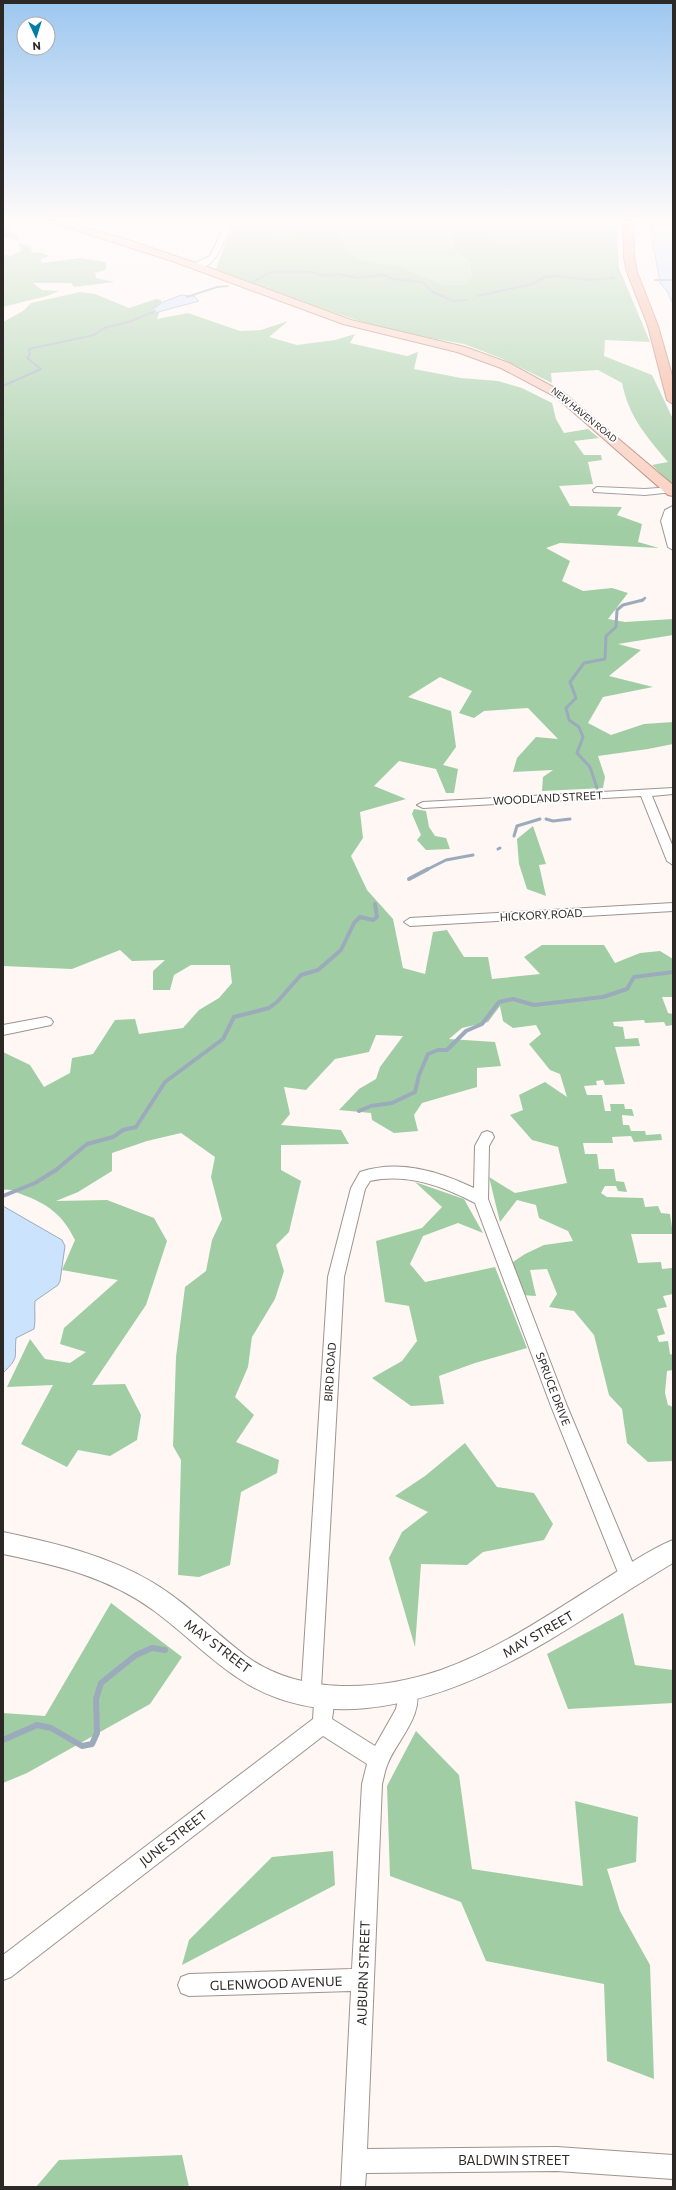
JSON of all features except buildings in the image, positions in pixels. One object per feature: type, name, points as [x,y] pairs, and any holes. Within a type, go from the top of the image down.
[{"type":"highway","points":[[653,323],[673,400]]},
{"type":"main road","name":"NEW HAVEN ROAD","points":[[351,323],[389,335],[461,350],[526,375],[545,384],[570,403],[672,491]]},
{"type":"street","points":[[598,490],[631,492],[672,491]]},
{"type":"street","points":[[673,509],[668,512],[666,519],[668,533],[673,548]]},
{"type":"street","name":"WOODLAND STREET","points":[[423,805],[673,790]]},
{"type":"street","points":[[645,792],[673,861]]},
{"type":"street","name":"HICKORY ROAD","points":[[410,922],[673,907]]},
{"type":"street","points":[[3,1030],[46,1022]]},
{"type":"street","points":[[481,1199],[482,1146],[487,1137]]},
{"type":"street","name":"BIRD ROAD","points":[[318,1696],[336,1278],[358,1188],[365,1176],[380,1171],[414,1173],[455,1184],[481,1199]]},
{"type":"street","name":"SPRUCE DRIVE","points":[[481,1199],[559,1406],[630,1578]]},
{"type":"street","name":"MAY STREET","points":[[3,1543],[91,1564],[133,1583],[164,1605],[241,1666],[264,1680],[318,1696],[365,1698],[408,1692],[458,1676],[523,1645],[673,1551]]},
{"type":"street","name":"AUBURN STREET","points":[[353,2187],[372,1784],[378,1760],[406,1711],[408,1692]]},
{"type":"street","points":[[318,1696],[322,1724],[378,1760]]},
{"type":"street","name":"JUNE STREET","points":[[3,1969],[322,1724]]},
{"type":"street","name":"GLENWOOD AVENUE","points":[[189,1986],[363,1980]]},
{"type":"street","name":"BALDWIN STREET","points":[[355,2161],[557,2159],[673,2167]]},
{"type":"green space","points":[[3,323],[217,323],[240,331],[261,330],[285,323],[269,337],[297,345],[335,340],[355,334],[350,343],[407,356],[418,352],[414,369],[461,378],[498,381],[522,388],[552,403],[556,419],[564,433],[588,429],[599,438],[574,441],[584,455],[601,455],[602,460],[588,462],[593,484],[559,486],[570,506],[622,507],[617,515],[642,524],[638,542],[659,548],[560,543],[546,548],[570,561],[562,581],[583,591],[612,588],[628,593],[608,619],[625,622],[673,619],[673,635],[618,644],[641,650],[609,676],[653,687],[603,697],[588,723],[611,735],[644,724],[673,722],[673,744],[598,756],[605,777],[603,788],[542,791],[543,777],[553,770],[513,772],[517,758],[536,737],[558,739],[528,708],[484,711],[474,718],[459,713],[472,691],[440,677],[408,697],[451,711],[456,747],[443,765],[458,769],[454,793],[446,793],[436,769],[399,761],[374,786],[406,799],[360,812],[363,838],[351,856],[367,890],[393,919],[403,968],[425,974],[433,932],[447,930],[464,957],[488,957],[492,979],[540,974],[524,957],[542,945],[604,945],[615,963],[640,953],[660,951],[673,959],[673,997],[662,997],[668,1013],[673,1014],[673,1025],[666,1026],[664,1022],[645,1023],[644,1020],[613,1022],[614,1026],[623,1027],[625,1039],[638,1038],[640,1046],[615,1047],[625,1084],[605,1085],[603,1080],[596,1081],[597,1085],[584,1086],[587,1095],[602,1095],[605,1111],[611,1111],[610,1104],[624,1104],[625,1109],[632,1109],[634,1116],[622,1115],[623,1125],[629,1125],[631,1131],[645,1131],[646,1135],[661,1134],[662,1140],[634,1142],[631,1136],[612,1137],[613,1143],[583,1143],[585,1154],[597,1154],[599,1169],[614,1169],[616,1181],[624,1182],[627,1192],[618,1191],[616,1186],[605,1186],[601,1193],[607,1197],[643,1198],[645,1207],[658,1206],[661,1213],[670,1214],[673,1234],[631,1234],[638,1263],[661,1262],[662,1269],[672,1268],[673,1294],[663,1296],[667,1307],[657,1309],[665,1334],[657,1336],[659,1342],[668,1341],[670,1354],[673,1355],[673,1370],[667,1371],[665,1393],[668,1405],[673,1407],[673,1461],[648,1462],[627,1443],[622,1409],[609,1395],[594,1335],[574,1311],[549,1307],[557,1294],[547,1269],[530,1270],[536,1296],[521,1295],[510,1264],[525,1254],[544,1245],[573,1241],[568,1231],[539,1218],[536,1205],[517,1200],[500,1222],[489,1177],[515,1193],[567,1183],[558,1147],[532,1140],[510,1115],[523,1110],[519,1095],[545,1082],[567,1097],[560,1074],[550,1070],[529,1044],[541,1034],[536,1025],[513,1028],[503,1021],[500,1006],[488,1022],[462,1028],[449,1039],[495,1042],[501,1066],[477,1068],[477,1087],[422,1103],[414,1115],[418,1131],[394,1133],[372,1120],[371,1113],[339,1110],[359,1089],[376,1079],[380,1067],[403,1036],[376,1035],[369,1052],[335,1059],[306,1090],[284,1087],[290,1114],[281,1125],[341,1130],[349,1144],[281,1145],[281,1170],[301,1181],[289,1232],[276,1245],[284,1271],[275,1299],[252,1337],[248,1367],[235,1397],[254,1415],[236,1442],[279,1460],[277,1473],[241,1492],[230,1565],[199,1577],[178,1575],[181,1460],[173,1446],[176,1357],[185,1287],[206,1271],[212,1240],[222,1219],[211,1177],[215,1157],[181,1133],[147,1141],[112,1153],[112,1171],[78,1192],[56,1201],[107,1200],[154,1218],[167,1241],[146,1305],[92,1385],[125,1384],[141,1415],[137,1440],[110,1456],[78,1450],[67,1467],[21,1444],[53,1385],[7,1387],[30,1339],[45,1359],[70,1363],[86,1352],[60,1344],[64,1328],[118,1280],[62,1270],[75,1240],[60,1217],[47,1206],[31,1198],[12,1190],[3,1190],[3,1052],[30,1065],[44,1087],[70,1073],[72,1058],[93,1054],[115,1020],[135,1019],[139,1034],[183,1028],[199,1010],[219,998],[232,983],[230,965],[191,965],[174,975],[170,990],[153,990],[153,971],[165,960],[132,961],[120,950],[72,969],[3,966]]},
{"type":"green space","points":[[366,323],[642,323],[650,342],[605,340],[604,356],[652,375],[673,419],[673,485],[652,465],[668,462],[639,426],[629,406],[622,383],[598,370],[551,373],[552,383],[503,359],[464,344],[387,330]]},
{"type":"green space","points":[[414,809],[426,811],[429,827],[435,836],[446,838],[450,849],[426,850],[417,840],[421,835],[412,814]]},
{"type":"green space","points":[[533,826],[546,864],[539,865],[546,896],[527,889],[519,864],[517,839]]},
{"type":"green space","points":[[415,1182],[464,1199],[483,1233],[458,1223],[423,1236],[410,1264],[425,1282],[495,1267],[527,1348],[475,1363],[439,1376],[444,1404],[411,1406],[372,1378],[402,1361],[417,1341],[409,1306],[385,1302],[376,1241],[422,1228],[442,1207]]},
{"type":"green space","points":[[465,1443],[497,1487],[534,1493],[553,1524],[544,1540],[483,1552],[467,1565],[421,1564],[415,1647],[389,1558],[402,1532],[428,1512],[395,1496],[425,1476]]},
{"type":"green space","points":[[111,1603],[182,1657],[150,1704],[27,1773],[3,1783],[3,1713],[45,1716]]},
{"type":"green space","points":[[623,1613],[635,1665],[673,1670],[673,1703],[568,1709],[547,1654]]},
{"type":"green space","points":[[416,1731],[459,1775],[472,1869],[583,1886],[575,1801],[638,1817],[636,1862],[607,1869],[620,1911],[650,1965],[654,2079],[607,2061],[604,1984],[486,1961],[461,1902],[390,1876],[387,1786]]},
{"type":"green space","points":[[333,1851],[335,1885],[182,1965],[189,1940],[272,1857]]},
{"type":"green space","points":[[182,2155],[189,2187],[36,2187],[59,2160]]},
{"type":"water","points":[[3,1206],[62,1240],[65,1246],[60,1281],[58,1285],[35,1301],[34,1329],[16,1338],[14,1360],[3,1373]]},
{"type":"waterway","points":[[3,386],[41,369],[27,358],[30,354],[29,349],[94,335],[104,328],[123,323]]},
{"type":"waterway","points":[[597,788],[590,767],[577,753],[583,737],[579,727],[569,720],[566,708],[576,698],[570,682],[584,663],[605,659],[606,636],[616,627],[617,610],[623,605],[642,600]]},
{"type":"waterway","points":[[514,836],[517,826],[540,819]]},
{"type":"waterway","points":[[546,819],[553,821],[570,819]]},
{"type":"waterway","points":[[428,869],[446,860],[473,855]]},
{"type":"waterway","points":[[409,879],[428,869]]},
{"type":"waterway","points":[[3,1196],[35,1183],[56,1170],[87,1144],[113,1137],[123,1130],[136,1127],[165,1082],[223,1039],[234,1017],[269,1008],[277,1002],[301,975],[318,970],[341,950],[354,923],[360,917],[373,920],[377,917],[375,904]]},
{"type":"waterway","points":[[359,1111],[371,1106],[392,1103],[415,1092],[419,1075],[428,1054],[438,1050],[447,1050],[466,1031],[482,1024],[499,1002],[513,999],[534,1005],[603,997],[627,989],[634,977],[673,972]]},
{"type":"waterway","points":[[3,1740],[37,1725],[51,1728],[82,1746],[92,1744],[97,1733],[96,1699],[101,1683],[136,1655],[152,1648],[165,1650]]}]
